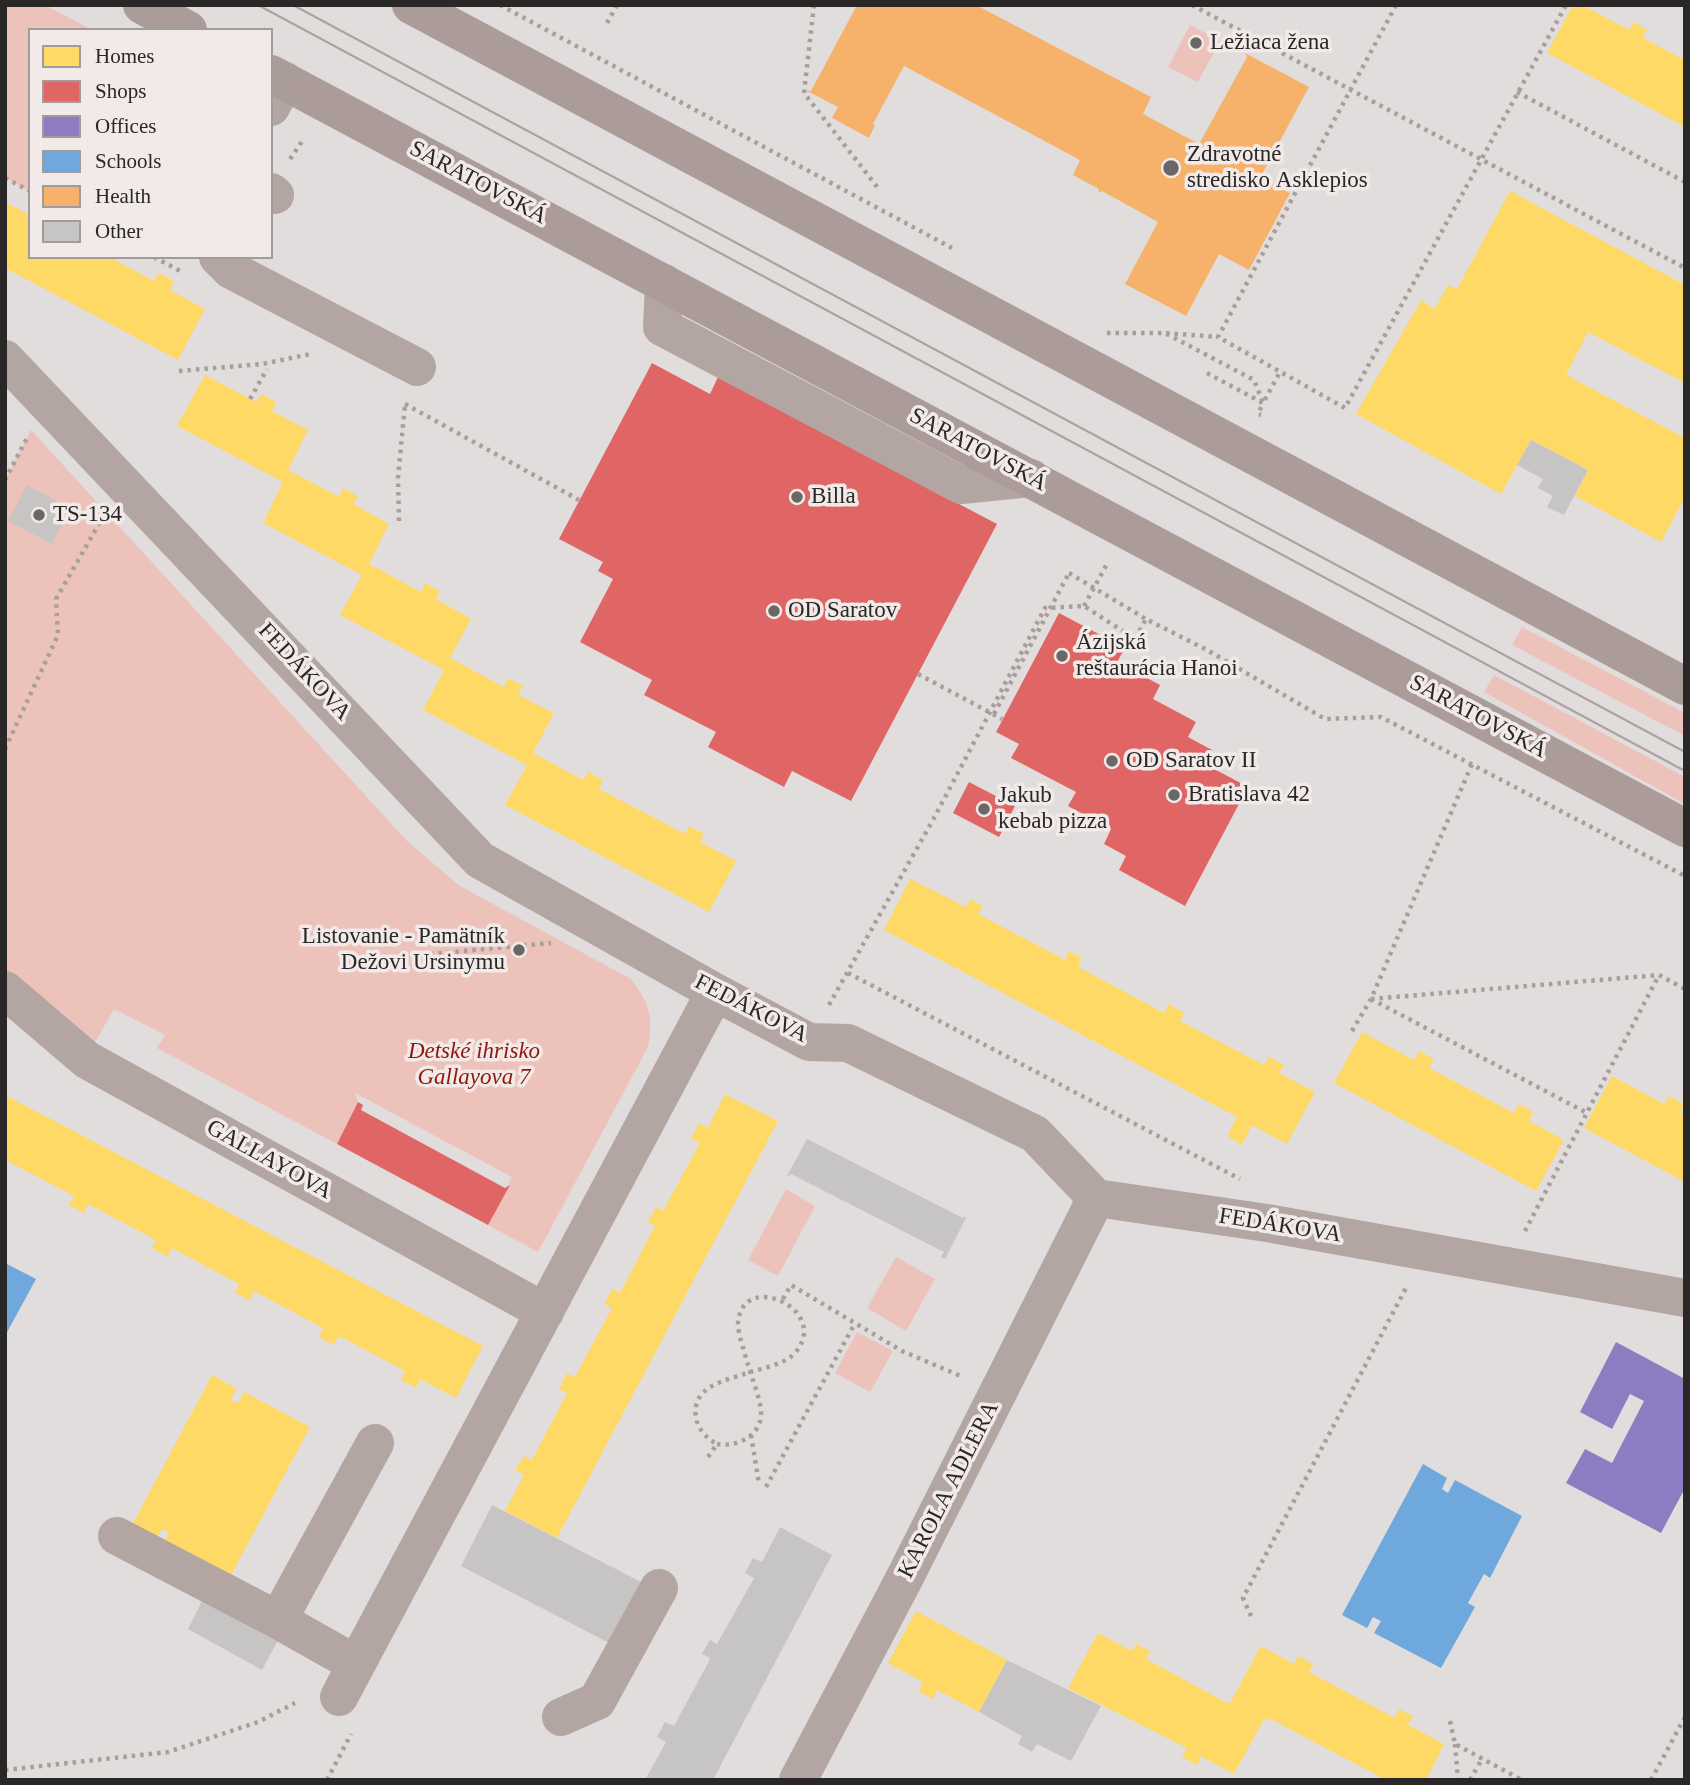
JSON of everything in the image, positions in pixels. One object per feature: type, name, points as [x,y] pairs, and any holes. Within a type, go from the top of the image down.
[{"type":"main road","points":[[142,5],[184,28]]},
{"type":"main road","points":[[411,5],[1685,686]]},
{"type":"main road","name":"SARATOVSKÁ","points":[[276,87],[664,283],[1685,828]]},
{"type":"street","points":[[220,259],[231,270],[417,367]]},
{"type":"street","name":"FEDÁKOVA","points":[[5,359],[13,364],[480,860],[715,992],[809,1042],[848,1043],[1035,1134],[1096,1198],[1268,1223],[1685,1298]]},
{"type":"street","name":"GALLAYOVA","points":[[5,990],[87,1060],[545,1311]]},
{"type":"street","points":[[339,1697],[715,992]]},
{"type":"street","name":"KAROLA ADLERA","points":[[798,1780],[903,1581],[1096,1198]]},
{"type":"street","points":[[278,1620],[375,1443]]},
{"type":"street","points":[[117,1536],[356,1664]]},
{"type":"street","points":[[561,1717],[597,1701],[659,1588]]},
{"type":"path","points":[[500,5],[953,248]]},
{"type":"path","points":[[607,23],[617,5]]},
{"type":"path","points":[[814,5],[804,93],[878,188]]},
{"type":"path","points":[[1192,5],[1685,268]]},
{"type":"path","points":[[1218,337],[1396,5]]},
{"type":"path","points":[[1095,327],[1107,333],[1218,337],[1345,408],[1566,5]]},
{"type":"path","points":[[1517,92],[1685,182]]},
{"type":"path","points":[[5,178],[28,190]]},
{"type":"path","points":[[1165,333],[1254,380],[1263,403],[1280,372]]},
{"type":"path","points":[[179,371],[262,364],[318,352]]},
{"type":"path","points":[[250,399],[267,369]]},
{"type":"path","points":[[1207,373],[1253,398]]},
{"type":"path","points":[[399,521],[398,478],[405,404]]},
{"type":"path","points":[[5,480],[31,430],[40,439]]},
{"type":"path","points":[[5,748],[58,635],[56,598],[106,511]]},
{"type":"path","points":[[1084,606],[1108,562]]},
{"type":"path","points":[[994,714],[1069,573],[1325,719],[1381,717],[1685,876]]},
{"type":"path","points":[[824,1014],[934,818],[1045,608],[1084,606],[1135,639],[1146,619]]},
{"type":"path","points":[[918,674],[1002,719]]},
{"type":"path","points":[[1352,1031],[1371,999],[1472,764]]},
{"type":"path","points":[[430,954],[559,943]]},
{"type":"path","points":[[848,973],[1249,1183]]},
{"type":"path","points":[[1371,999],[1659,975],[1685,989]]},
{"type":"path","points":[[1521,1238],[1659,975]]},
{"type":"path","points":[[1371,999],[1587,1113]]},
{"type":"path","points":[[1251,1616],[1243,1598],[1411,1279]]},
{"type":"path","points":[[783,1299],[792,1285],[902,1351],[972,1381]]},
{"type":"path","points":[[750,1372],[738,1324],[742,1310],[753,1301],[769,1296],[783,1299],[802,1322],[803,1337],[794,1353],[750,1372],[710,1386],[698,1396],[695,1406],[697,1424],[709,1440],[726,1446],[751,1435],[761,1416],[750,1372]]},
{"type":"path","points":[[766,1488],[855,1323]]},
{"type":"path","points":[[751,1435],[759,1484]]},
{"type":"path","points":[[708,1457],[717,1444]]},
{"type":"path","points":[[5,1770],[168,1752],[258,1722],[295,1703]]},
{"type":"path","points":[[1651,1780],[1685,1717]]},
{"type":"path","points":[[1450,1721],[1458,1780]]},
{"type":"path","points":[[327,1780],[351,1734]]},
{"type":"path","points":[[1455,1744],[1522,1780]]},
{"type":"path","points":[[1471,1780],[1482,1759]]},
{"type":"green space","points":[[5,5],[45,5],[88,28],[28,28],[28,190],[5,178]]},
{"type":"green space","points":[[1190,25],[1220,41],[1198,82],[1168,67]]},
{"type":"green space","name":"Detské ihrisko Gallayova 7","points":[[31,430],[408,842],[460,886],[631,979],[642,995],[650,1019],[648,1047],[538,1252],[488,1225],[512,1177],[355,1093],[358,1102],[337,1144],[157,1048],[165,1035],[114,1009],[94,1044],[5,977],[5,480]]},
{"type":"green space","points":[[1522,627],[1685,713],[1685,736],[1512,645]]},
{"type":"green space","points":[[1494,675],[1685,777],[1685,804],[1484,692]]},
{"type":"green space","points":[[786,1189],[815,1206],[778,1276],[748,1260]]},
{"type":"green space","points":[[896,1257],[935,1279],[906,1331],[867,1308]]},
{"type":"green space","points":[[857,1332],[893,1351],[870,1392],[835,1373]]},
{"type":"building: Homes","points":[[1573,5],[1582,5],[1629,30],[1633,22],[1647,29],[1643,38],[1685,60],[1685,127],[1547,53]]},
{"type":"building: Homes","points":[[1510,191],[1685,285],[1685,383],[1588,332],[1566,375],[1685,438],[1685,497],[1661,542],[1575,496],[1588,470],[1531,440],[1501,494],[1356,414],[1421,300],[1435,309],[1448,285],[1457,289]]},
{"type":"building: Homes","points":[[5,202],[28,214],[28,259],[113,259],[154,281],[159,273],[174,281],[170,290],[205,309],[178,360],[5,268]]},
{"type":"building: Homes","points":[[205,375],[256,402],[261,394],[276,402],[272,411],[308,430],[288,470],[339,497],[343,488],[358,496],[353,504],[389,524],[369,564],[421,592],[425,583],[440,591],[436,599],[471,619],[450,658],[504,687],[508,678],[523,686],[518,695],[554,713],[533,753],[583,780],[588,772],[603,780],[599,789],[685,834],[689,826],[704,834],[700,842],[736,861],[709,912],[505,805],[527,765],[423,710],[444,670],[340,615],[362,575],[263,523],[283,482],[177,426]]},
{"type":"building: Homes","points":[[910,879],[966,907],[970,899],[983,906],[978,914],[1065,960],[1069,951],[1082,958],[1078,967],[1164,1013],[1169,1004],[1184,1013],[1180,1021],[1264,1065],[1269,1057],[1284,1065],[1279,1073],[1315,1092],[1287,1144],[1252,1125],[1242,1145],[1227,1136],[1237,1117],[884,930]]},
{"type":"building: Homes","points":[[1362,1032],[1414,1060],[1419,1051],[1434,1059],[1429,1068],[1514,1113],[1519,1104],[1533,1112],[1529,1121],[1564,1140],[1536,1191],[1334,1083]]},
{"type":"building: Homes","points":[[1612,1076],[1664,1104],[1669,1096],[1684,1104],[1680,1113],[1685,1115],[1685,1182],[1584,1128]]},
{"type":"building: Homes","points":[[725,1094],[778,1121],[557,1538],[505,1511],[524,1475],[515,1470],[524,1456],[532,1460],[567,1393],[559,1389],[567,1373],[575,1377],[612,1308],[604,1304],[612,1289],[620,1293],[655,1226],[648,1222],[656,1207],[663,1211],[700,1143],[691,1139],[699,1123],[708,1128]]},
{"type":"building: Homes","points":[[5,1095],[483,1346],[456,1398],[420,1379],[416,1388],[401,1380],[405,1371],[339,1336],[334,1345],[319,1337],[323,1328],[254,1291],[250,1300],[235,1293],[239,1284],[172,1248],[168,1257],[152,1248],[156,1240],[88,1204],[84,1213],[69,1205],[74,1196],[5,1160]]},
{"type":"building: Homes","points":[[212,1375],[237,1389],[230,1400],[238,1403],[244,1392],[310,1427],[228,1581],[162,1545],[169,1533],[162,1529],[155,1541],[131,1527]]},
{"type":"building: Homes","points":[[916,1611],[1007,1660],[979,1712],[937,1690],[933,1699],[918,1691],[923,1682],[888,1663]]},
{"type":"building: Homes","points":[[1098,1633],[1132,1651],[1136,1644],[1150,1651],[1146,1659],[1227,1703],[1231,1701],[1261,1646],[1294,1664],[1298,1656],[1313,1664],[1309,1672],[1395,1718],[1399,1709],[1413,1716],[1408,1725],[1444,1744],[1426,1780],[1386,1780],[1269,1718],[1267,1721],[1264,1719],[1234,1774],[1201,1756],[1197,1765],[1182,1757],[1187,1748],[1068,1688]]},
{"type":"building: Shops","name":"OD Saratov","points":[[652,363],[710,394],[718,377],[997,524],[851,801],[792,771],[784,787],[708,747],[716,732],[644,695],[652,680],[580,642],[613,579],[598,571],[603,562],[559,539]]},
{"type":"building: Shops","name":"OD Saratov II","points":[[1059,613],[1125,648],[1117,662],[1160,685],[1153,699],[1196,722],[1188,737],[1212,750],[1205,764],[1248,787],[1185,906],[1119,870],[1126,856],[1104,844],[1111,829],[1068,806],[1076,792],[1011,758],[1019,744],[996,732]]},
{"type":"building: Shops","name":"Jakub kebab pizza","points":[[969,782],[1015,806],[999,837],[953,813]]},
{"type":"building: Shops","points":[[358,1102],[363,1105],[361,1110],[505,1188],[510,1185],[488,1225],[337,1144]]},
{"type":"building: Offices","points":[[1616,1342],[1685,1379],[1685,1488],[1661,1533],[1566,1483],[1585,1449],[1612,1463],[1644,1401],[1630,1394],[1612,1429],[1580,1412]]},
{"type":"building: Schools","points":[[5,1263],[36,1279],[5,1336]]},
{"type":"building: Schools","points":[[1423,1464],[1447,1478],[1442,1489],[1448,1493],[1455,1480],[1522,1516],[1490,1578],[1484,1574],[1468,1603],[1475,1607],[1441,1668],[1374,1633],[1381,1621],[1373,1617],[1367,1628],[1342,1615]]},
{"type":"building: Health","name":"Zdravotné stredisko Asklepios","points":[[857,5],[976,5],[1151,97],[1143,114],[1199,144],[1247,57],[1245,53],[1309,87],[1260,178],[1290,193],[1249,270],[1219,254],[1186,316],[1125,284],[1158,222],[1102,191],[1098,193],[1099,189],[1073,175],[1080,160],[904,66],[873,124],[875,125],[869,138],[832,118],[838,107],[805,90],[811,91]]},
{"type":"building: Other","points":[[1531,440],[1588,470],[1564,515],[1547,507],[1553,496],[1538,488],[1543,479],[1517,465]]},
{"type":"building: Other","name":"TS-134","points":[[27,485],[70,508],[52,544],[8,521]]},
{"type":"building: Other","points":[[807,1139],[963,1218],[964,1216],[966,1218],[945,1259],[941,1257],[944,1252],[791,1174],[786,1178]]},
{"type":"building: Other","points":[[492,1505],[641,1582],[609,1643],[461,1566]]},
{"type":"building: Other","points":[[780,1527],[832,1555],[713,1780],[645,1780],[666,1742],[657,1737],[665,1722],[674,1726],[710,1658],[702,1654],[710,1640],[717,1644],[754,1578],[745,1573],[753,1558],[762,1562]]},
{"type":"building: Other","points":[[203,1599],[278,1640],[262,1670],[188,1629]]},
{"type":"building: Other","points":[[1007,1660],[1101,1706],[1071,1761],[1037,1744],[1032,1752],[1018,1744],[1022,1736],[979,1712]]},
{"type":"tram line","points":[[258,5],[1685,771]]},
{"type":"tram line","points":[[293,5],[1685,752]]},
{"type":"place","name":"Ležiaca žena","points":[[1196,43]]},
{"type":"place","name":"Zdravotné stredisko Asklepios","points":[[1171,168]]},
{"type":"place","name":"Billa","points":[[797,497]]},
{"type":"place","name":"TS-134","points":[[39,515]]},
{"type":"place","name":"OD Saratov","points":[[774,611]]},
{"type":"place","name":"Ázijská reštaurácia Hanoi","points":[[1062,656]]},
{"type":"place","name":"OD Saratov II","points":[[1112,761]]},
{"type":"place","name":"Bratislava 42","points":[[1174,795]]},
{"type":"place","name":"Jakub kebab pizza","points":[[984,809]]},
{"type":"place","name":"Listovanie - Pamätník Dežovi Ursinymu","points":[[519,950]]}]
